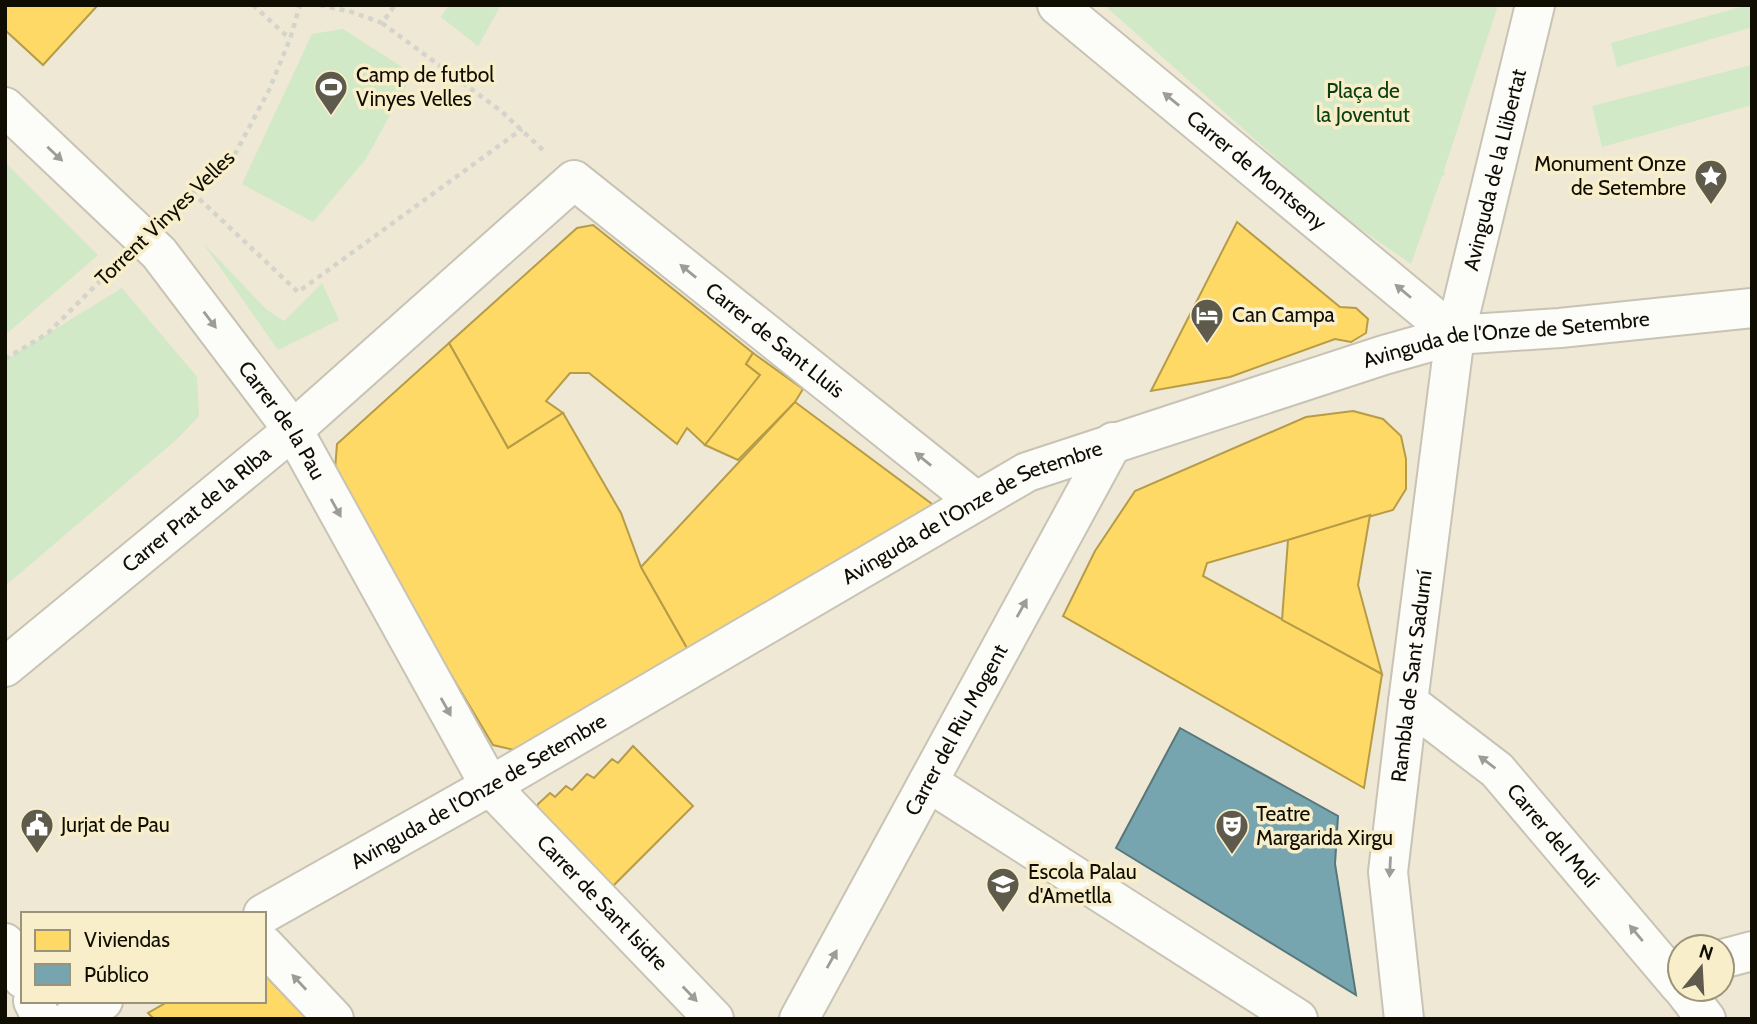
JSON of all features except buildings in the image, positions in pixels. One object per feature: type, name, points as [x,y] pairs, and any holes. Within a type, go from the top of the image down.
[{"type":"street","name":"Carrer de Montseny","points":[[1057,5],[1455,335]]},
{"type":"street","name":"Avinguda de la Llibertat","points":[[1455,335],[1535,5]]},
{"type":"street","name":"Carrer de la Pau","points":[[5,107],[159,253],[293,430],[489,786]]},
{"type":"street","name":"Carrer Prat de la RIba","points":[[5,667],[293,430],[574,180]]},
{"type":"street","name":"Carrer de Sant Lluis","points":[[574,180],[976,501]]},
{"type":"street","name":"Avinguda de l'Onze de Setembre","points":[[266,912],[489,786],[1027,472],[1371,359],[1455,335],[1560,328],[1752,308]]},
{"type":"street","name":"Rambla de Sant Sadurní","points":[[1404,1019],[1388,872],[1455,335]]},
{"type":"street","name":"Carrer del Riu Mogent","points":[[799,1019],[1113,442]]},
{"type":"street","name":"Carrer del Molí","points":[[1408,702],[1497,770],[1666,966]]},
{"type":"street","points":[[928,782],[1298,1019]]},
{"type":"street","name":"Carrer de Sant Isidre","points":[[489,786],[714,1019]]},
{"type":"street","points":[[5,943],[21,975]]},
{"type":"street","points":[[266,947],[334,1019]]},
{"type":"street","points":[[34,1003],[42,1019]]},
{"type":"street","points":[[71,1019],[99,1003]]},
{"type":"street","name":"Carrer del Molí","points":[[1695,1003],[1706,1019]]},
{"type":"path","points":[[253,5],[290,38]]},
{"type":"path","name":"Torrent Vinyes Velles","points":[[5,359],[48,333],[143,237],[235,154],[269,90],[300,5]]},
{"type":"path","points":[[320,5],[352,12],[382,23],[522,130],[574,180]]},
{"type":"path","points":[[382,23],[394,5]]},
{"type":"path","points":[[192,192],[298,292],[522,130]]},
{"type":"green space","points":[[449,5],[501,5],[478,46],[441,17]]},
{"type":"green space","name":"Plaça de la Joventut","points":[[1104,5],[1498,5],[1444,170],[1445,175],[1442,176],[1411,264],[1339,214]]},
{"type":"green space","points":[[1752,5],[1752,27],[1617,67],[1611,43]]},
{"type":"green space","name":"Camp de futbol Vinyes Velles","points":[[343,29],[413,74],[365,160],[313,222],[242,184],[312,34]]},
{"type":"green space","points":[[1752,65],[1752,105],[1602,147],[1592,106]]},
{"type":"green space","points":[[5,162],[98,255],[5,335]]},
{"type":"green space","points":[[203,243],[267,310],[284,321],[322,283],[339,320],[278,350]]},
{"type":"green space","points":[[122,288],[197,377],[199,416],[177,439],[5,586],[5,360]]},
{"type":"place","name":"Camp de futbol Vinyes Velles","points":[[331,117]]},
{"type":"place","name":"Monument Onze de Setembre","points":[[1711,206]]},
{"type":"place","name":"Can Campa","points":[[1207,345]]},
{"type":"place","name":"Jurjat de Pau","points":[[37,855]]},
{"type":"place","name":"Teatre Margarida Xirgu","points":[[1232,856]]},
{"type":"place","name":"Escola Palau d'Ametlla","points":[[1003,914]]}]
